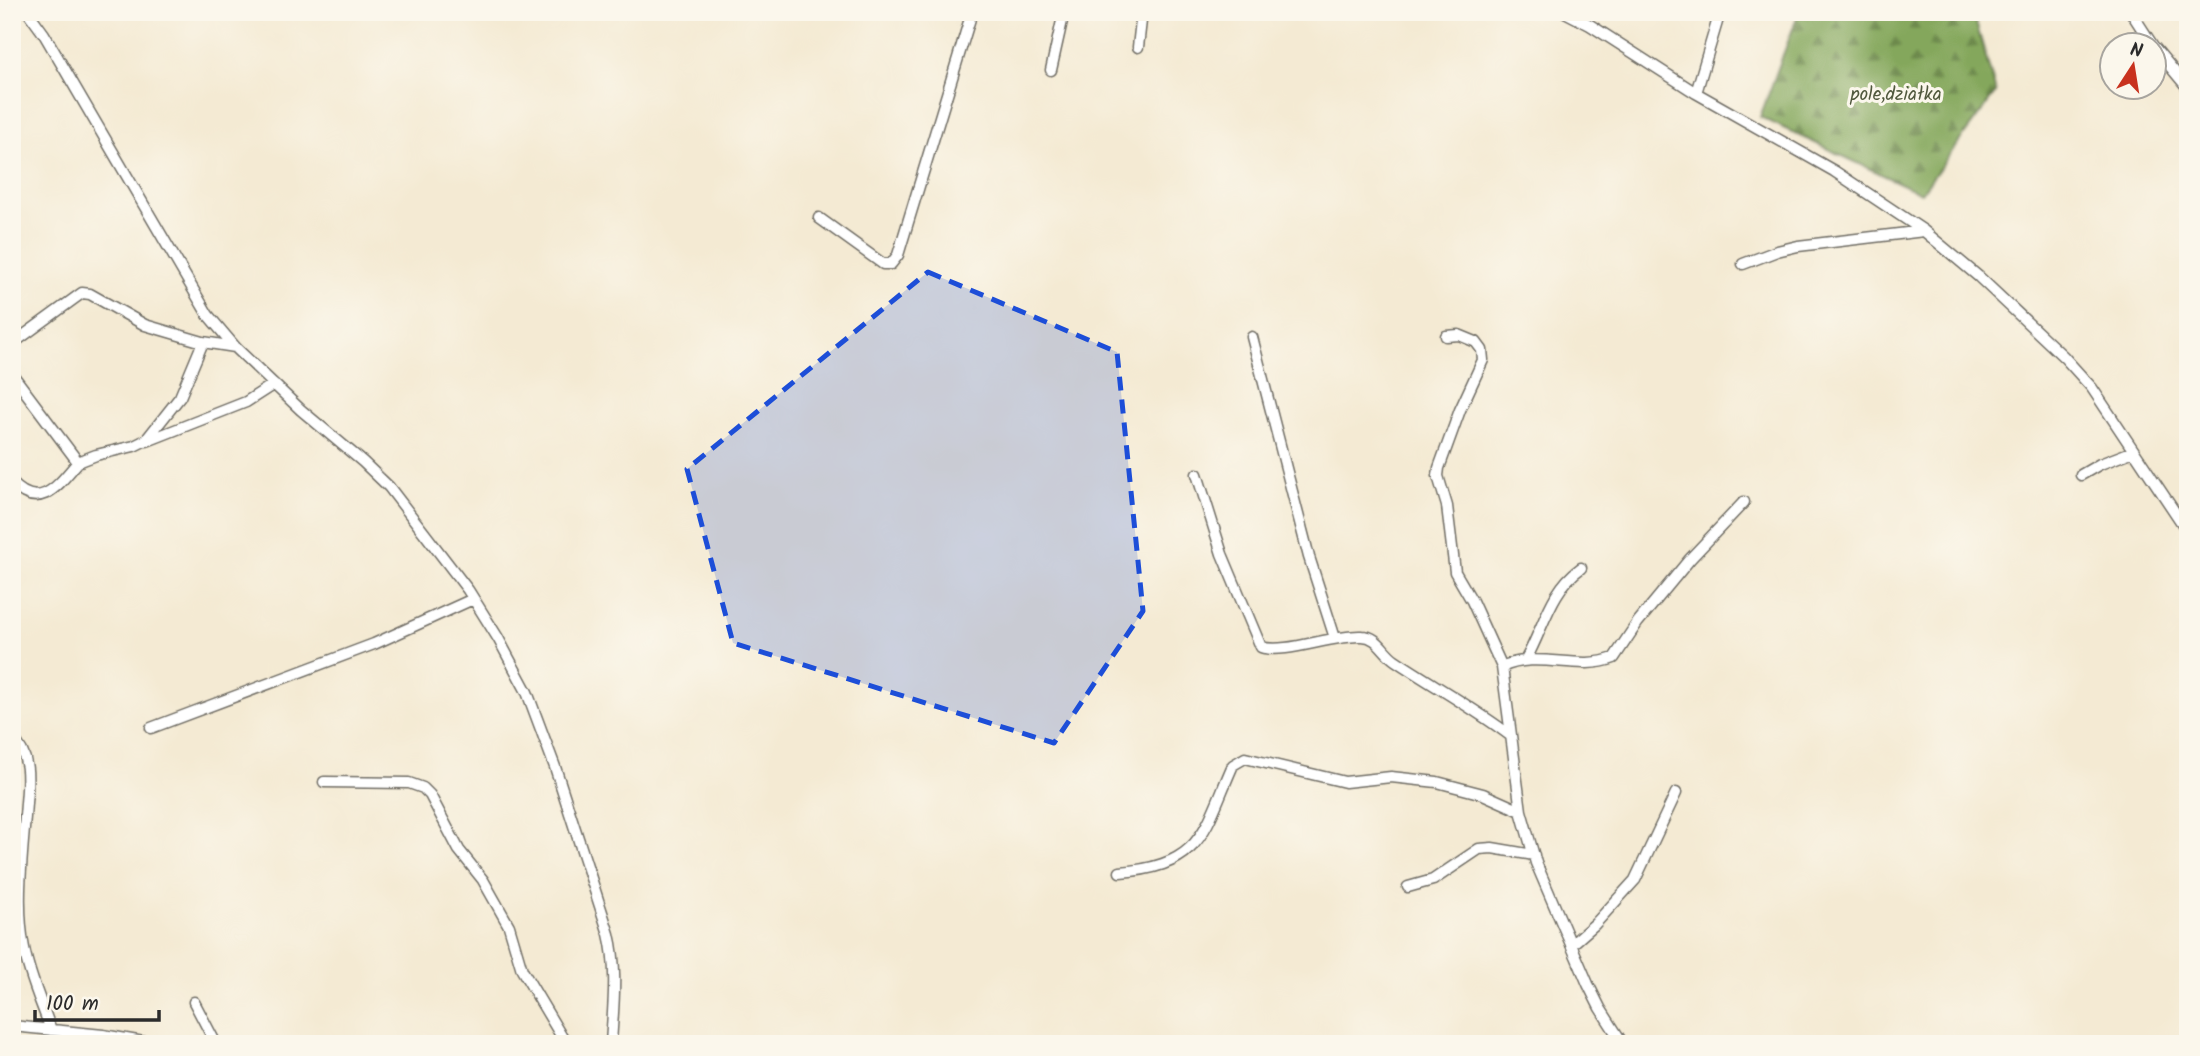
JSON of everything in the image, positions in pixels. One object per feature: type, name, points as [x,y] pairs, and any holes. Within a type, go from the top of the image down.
[{"type":"street","points":[[28,12],[44,34],[135,187],[196,297],[236,348],[390,487],[473,598],[498,638],[527,692],[555,767],[609,934],[615,973],[611,1044]]},
{"type":"street","points":[[819,218],[883,264],[891,264],[898,255],[972,12]]},
{"type":"street","points":[[1051,70],[1064,12]]},
{"type":"street","points":[[1138,47],[1142,12]]},
{"type":"street","points":[[1565,12],[1696,93],[1834,171],[1924,231],[1989,286],[2079,373],[2188,532]]},
{"type":"street","points":[[1696,93],[1720,12]]},
{"type":"street","points":[[2131,12],[2145,32]]},
{"type":"street","points":[[2168,63],[2188,88]]},
{"type":"street","points":[[1743,264],[1798,246],[1924,231]]},
{"type":"street","points":[[12,344],[82,293],[90,294],[155,329],[236,348]]},
{"type":"street","points":[[1446,336],[1468,338],[1476,342],[1482,350],[1483,360],[1460,410],[1438,476],[1447,506],[1455,572],[1472,601],[1502,667],[1521,811],[1534,855],[1600,1008],[1623,1044]]},
{"type":"street","points":[[1252,337],[1309,557],[1335,638]]},
{"type":"street","points":[[140,444],[176,404],[204,342]]},
{"type":"street","points":[[12,374],[78,462]]},
{"type":"street","points":[[12,483],[25,494],[44,495],[78,462],[140,444],[246,402],[274,384]]},
{"type":"street","points":[[2081,475],[2100,464],[2134,451]]},
{"type":"street","points":[[1197,474],[1222,554],[1261,647],[1277,649],[1335,638],[1371,638],[1390,657],[1511,736]]},
{"type":"street","points":[[1502,667],[1526,659],[1594,662],[1614,658],[1638,622],[1690,558],[1744,502]]},
{"type":"street","points":[[1526,659],[1555,596],[1565,581],[1581,568]]},
{"type":"street","points":[[151,728],[374,644],[473,598]]},
{"type":"street","points":[[12,738],[21,746],[25,755],[28,780],[22,876],[22,939],[51,1030]]},
{"type":"street","points":[[1120,872],[1157,867],[1195,845],[1206,829],[1233,765],[1245,758],[1345,782],[1391,778],[1437,782],[1483,794],[1521,811]]},
{"type":"street","points":[[324,782],[409,783],[423,788],[430,795],[459,850],[483,880],[509,926],[522,970],[566,1044]]},
{"type":"street","points":[[1572,945],[1635,880],[1676,793]]},
{"type":"street","points":[[1408,887],[1433,880],[1479,849],[1492,848],[1534,855]]},
{"type":"street","points":[[194,1002],[216,1044]]},
{"type":"street","points":[[12,1027],[155,1044]]},
{"type":"highlighted area","points":[[928,272],[1117,352],[1143,611],[1054,743],[733,643],[687,469]]},
{"type":"green space","name":"pole,działka","points":[[1799,12],[1973,12],[1996,92],[1921,193],[1760,117]]}]
